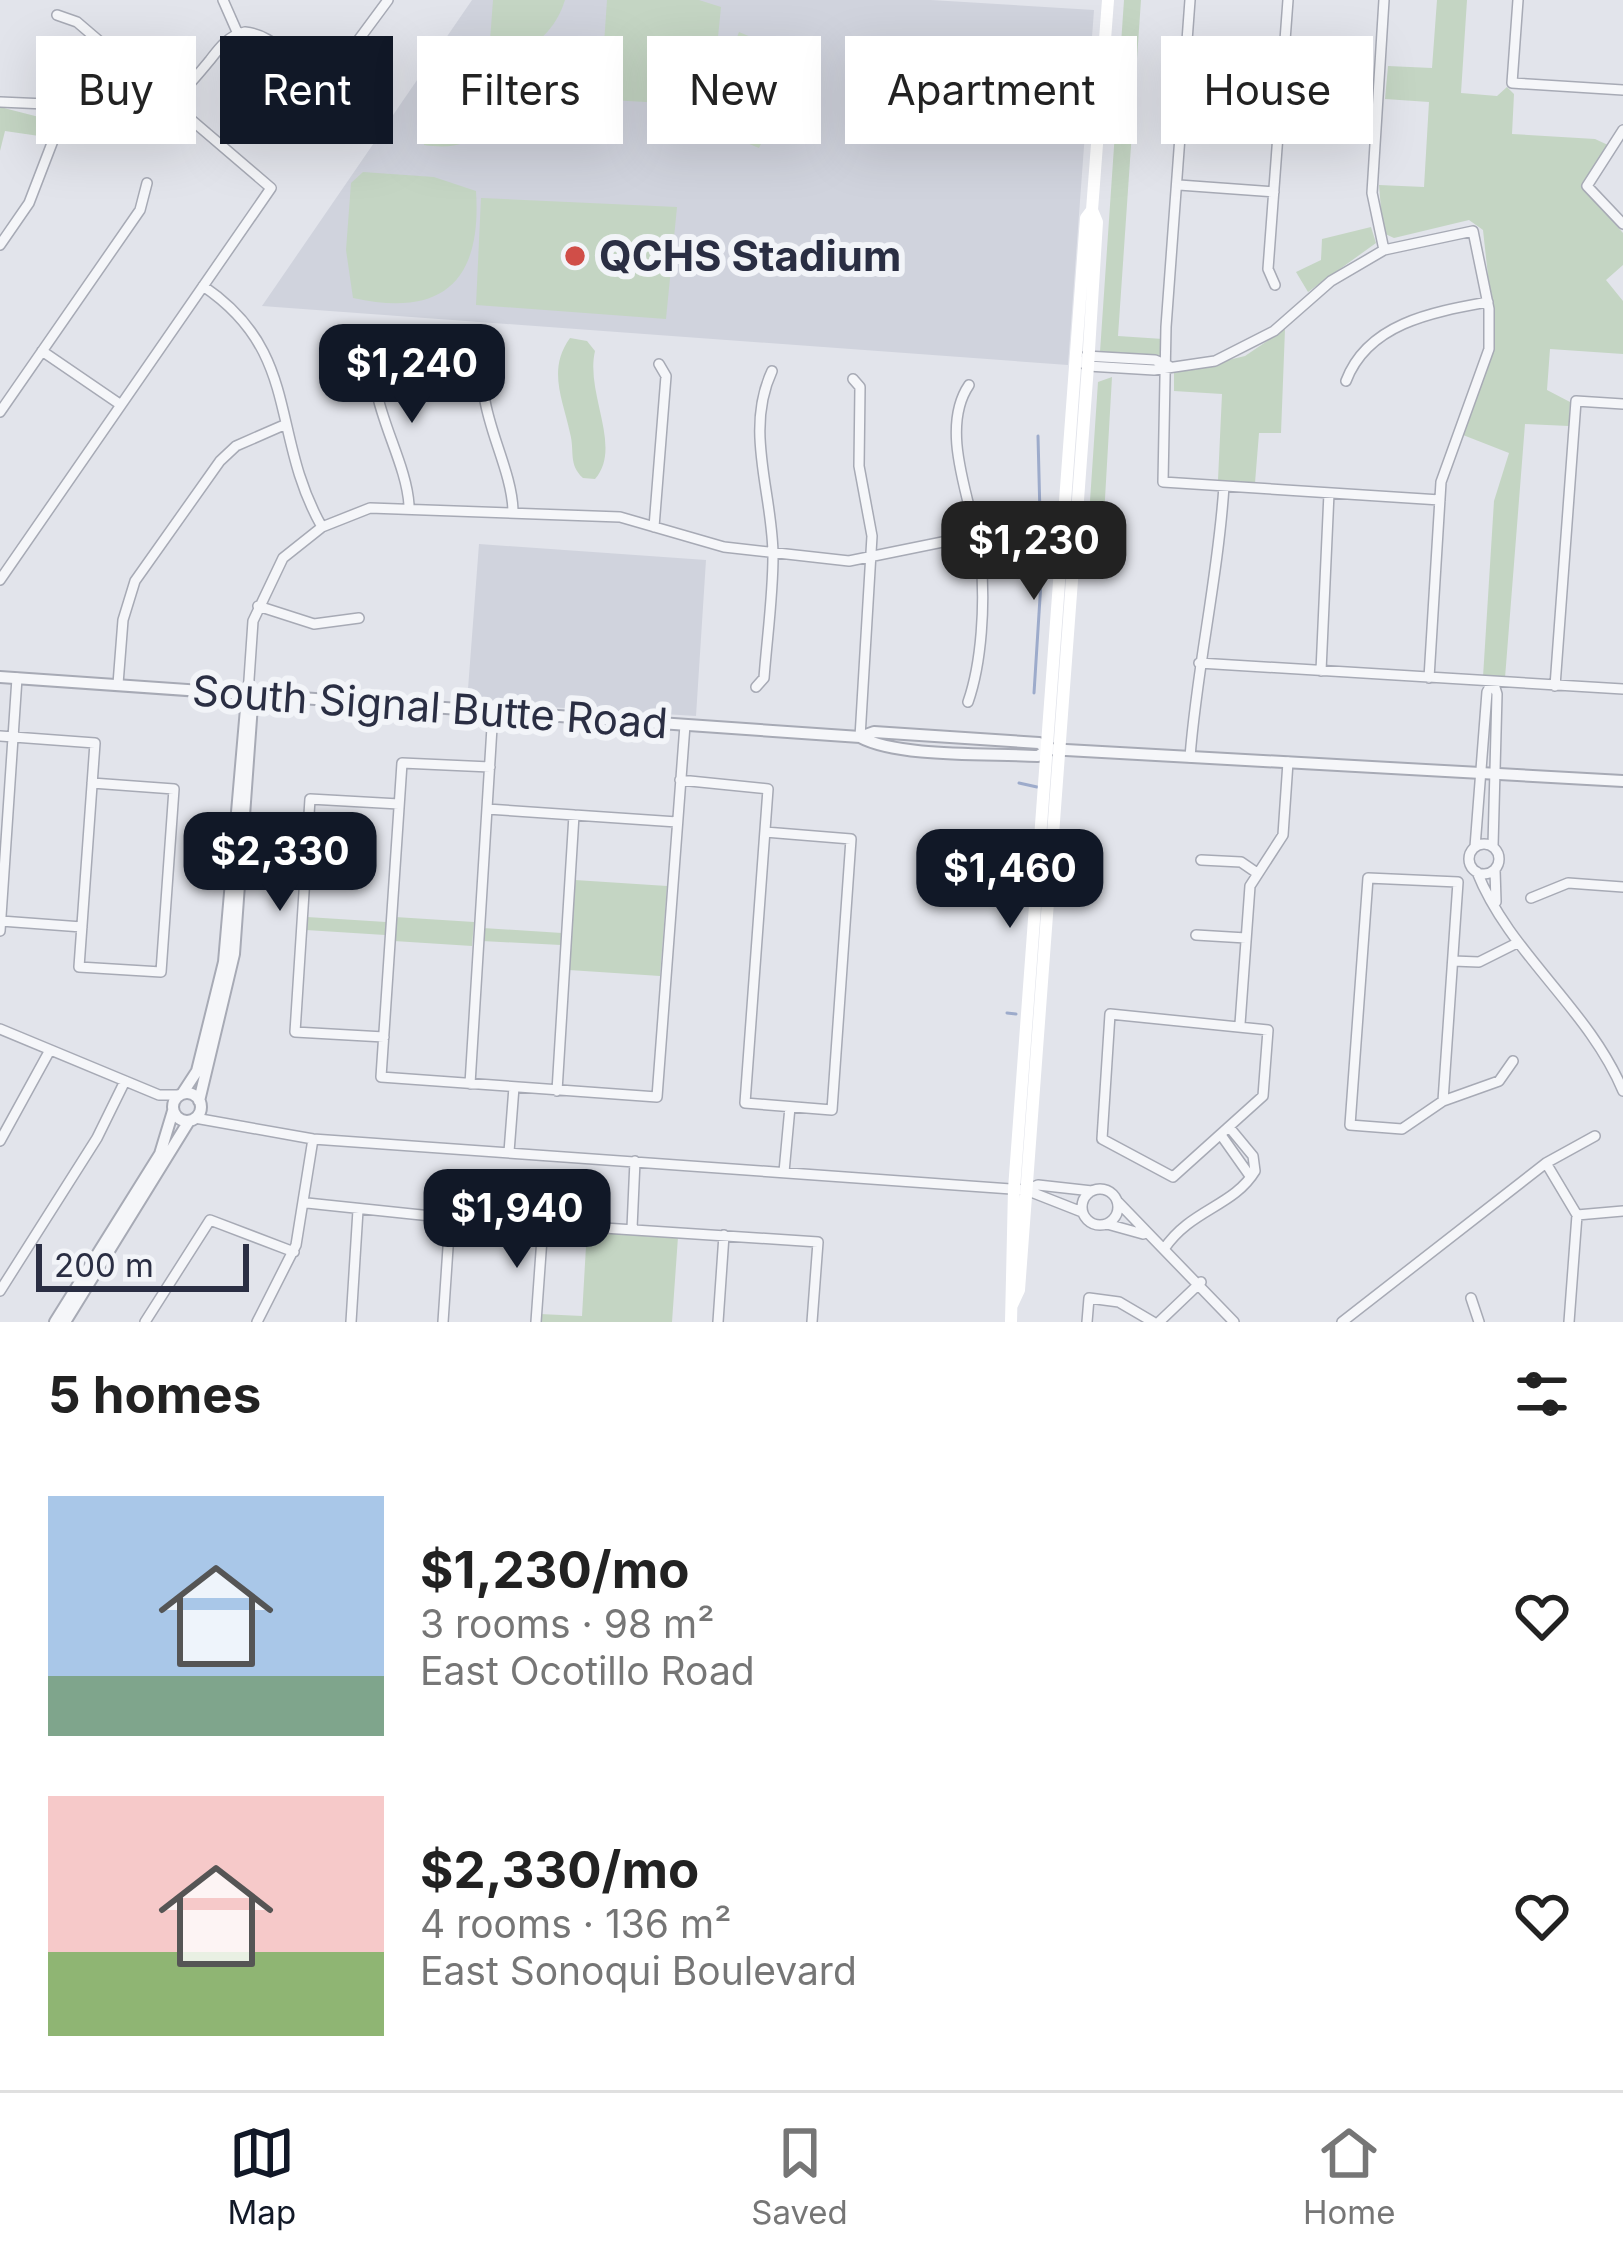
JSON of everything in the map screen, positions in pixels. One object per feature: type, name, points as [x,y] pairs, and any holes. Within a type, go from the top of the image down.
[{"type":"main road","points":[[1011,1322],[1019,1290],[1020,1190],[1097,222],[1092,210],[1108,0]]},
{"type":"street","points":[[224,0],[238,34]]},
{"type":"street","points":[[363,36],[388,0]]},
{"type":"street","points":[[1190,0],[1166,327],[1169,366],[1163,482],[1440,500]]},
{"type":"street","points":[[1275,285],[1268,269],[1288,0]]},
{"type":"street","points":[[1384,0],[1372,193],[1384,250]]},
{"type":"street","points":[[1518,0],[1512,82],[1623,90]]},
{"type":"street","points":[[57,15],[76,22],[93,36]]},
{"type":"street","points":[[238,34],[256,36]]},
{"type":"street","points":[[196,78],[238,34]]},
{"type":"street","points":[[0,102],[36,109]]},
{"type":"street","points":[[0,580],[271,188],[196,124]]},
{"type":"street","points":[[1623,130],[1587,186],[1623,224]]},
{"type":"street","points":[[0,245],[29,202],[48,144]]},
{"type":"street","points":[[0,412],[140,209],[148,183]]},
{"type":"street","points":[[1179,185],[1274,192]]},
{"type":"street","points":[[1084,360],[1154,370],[1215,362],[1244,350],[1330,281],[1384,250],[1473,231],[1488,302],[1484,370],[1441,482],[1429,678]]},
{"type":"street","points":[[203,286],[233,308],[260,339],[277,378],[298,482],[322,527]]},
{"type":"street","points":[[1346,381],[1354,360],[1402,323],[1488,302]]},
{"type":"street","points":[[379,339],[373,354],[380,403],[407,482],[409,505]]},
{"type":"street","points":[[491,348],[482,365],[482,386],[512,484],[513,509]]},
{"type":"street","points":[[42,351],[121,405]]},
{"type":"street","points":[[654,527],[666,376],[659,364]]},
{"type":"street","points":[[755,687],[764,678],[773,553],[759,446],[763,389],[772,371]]},
{"type":"street","points":[[854,379],[860,387],[859,466],[871,559],[860,737]]},
{"type":"street","points":[[968,702],[982,586],[958,442],[959,399],[969,385]]},
{"type":"street","points":[[1555,686],[1576,401],[1623,404]]},
{"type":"street","points":[[118,684],[123,620],[135,581],[220,461],[249,439],[284,425]]},
{"type":"street","points":[[1190,757],[1199,663],[1216,592],[1224,486]]},
{"type":"street","points":[[1321,671],[1329,493]]},
{"type":"street","points":[[55,1322],[160,1154],[173,1111],[197,1071],[224,962],[258,606],[283,559],[322,527],[352,513],[409,505],[513,509],[620,517],[724,548],[871,559],[977,535],[1069,533]]},
{"type":"street","points":[[258,606],[314,624],[336,625],[359,618]]},
{"type":"street","points":[[1199,663],[1623,689]]},
{"type":"street","name":"South Signal Butte Road","points":[[0,677],[860,737],[874,732],[1039,743],[1054,750],[1623,781]]},
{"type":"street","points":[[0,932],[17,678]]},
{"type":"street","points":[[1493,681],[1487,692],[1488,773],[1493,846],[1500,858],[1495,870],[1496,902],[1517,943],[1596,1042],[1623,1091]]},
{"type":"street","points":[[64,1322],[200,1102],[234,954],[252,705],[248,694]]},
{"type":"street","points":[[470,1084],[493,711]]},
{"type":"street","points":[[490,767],[402,763],[381,1077],[657,1096],[685,725]]},
{"type":"street","points":[[0,736],[95,743],[92,783],[79,967],[161,971],[174,789],[92,783]]},
{"type":"street","points":[[1240,1024],[1250,886],[1283,835],[1288,762]]},
{"type":"street","points":[[1488,773],[1469,860],[1486,895],[1496,902]]},
{"type":"street","points":[[680,780],[768,789],[745,1103],[832,1110],[851,839],[765,832]]},
{"type":"street","points":[[384,1037],[295,1032],[310,799],[399,804]]},
{"type":"street","points":[[487,809],[677,822]]},
{"type":"street","points":[[557,1091],[574,814]]},
{"type":"street","points":[[1475,847],[1493,846]]},
{"type":"street","points":[[1201,860],[1241,862],[1257,873]]},
{"type":"street","points":[[1477,872],[1495,870]]},
{"type":"street","points":[[1443,1101],[1458,882],[1368,878],[1350,1125],[1402,1129],[1443,1101],[1499,1082],[1514,1061]]},
{"type":"street","points":[[1531,898],[1568,883],[1623,887]]},
{"type":"street","points":[[1,921],[82,927]]},
{"type":"street","points":[[1196,935],[1246,938]]},
{"type":"street","points":[[1454,961],[1479,962],[1517,943]]},
{"type":"street","points":[[1110,1014],[1240,1024],[1267,1028],[1264,1094],[1225,1131],[1170,1178],[1104,1142],[1110,1014]]},
{"type":"street","points":[[0,1029],[159,1095],[181,1094],[200,1102],[213,1119]]},
{"type":"street","points":[[0,1141],[50,1050]]},
{"type":"street","points":[[0,1292],[97,1138],[125,1081]]},
{"type":"street","points":[[509,1153],[514,1087]]},
{"type":"street","points":[[159,1095],[173,1111],[192,1120],[213,1119],[313,1139],[1020,1190],[1082,1212],[1092,1224],[1143,1234]]},
{"type":"street","points":[[784,1172],[790,1107]]},
{"type":"street","points":[[1164,1249],[1183,1223],[1226,1199],[1250,1176],[1253,1156],[1225,1131]]},
{"type":"street","points":[[1342,1322],[1546,1163],[1594,1136]]},
{"type":"street","points":[[257,1322],[294,1252],[307,1203],[313,1139]]},
{"type":"street","points":[[632,1228],[635,1161]]},
{"type":"street","points":[[1546,1163],[1577,1215],[1569,1322]]},
{"type":"street","points":[[1020,1190],[1038,1185],[1107,1191],[1143,1234],[1201,1282],[1234,1322]]},
{"type":"street","points":[[1082,1212],[1083,1200],[1092,1191]]},
{"type":"street","points":[[1107,1224],[1117,1212],[1117,1202]]},
{"type":"street","points":[[307,1203],[450,1218],[443,1322]]},
{"type":"street","points":[[351,1322],[358,1210]]},
{"type":"street","points":[[1577,1215],[1623,1211]]},
{"type":"street","points":[[146,1322],[210,1220],[294,1252]]},
{"type":"street","points":[[536,1322],[542,1224],[818,1242],[812,1322]]},
{"type":"street","points":[[718,1322],[724,1235]]},
{"type":"street","points":[[1087,1322],[1089,1298],[1119,1302],[1156,1322],[1201,1282]]},
{"type":"street","points":[[1472,1298],[1479,1322]]},
{"type":"shaded area","points":[[472,0],[931,0],[1094,10],[1092,36],[845,36],[845,144],[1084,144],[1068,365],[262,306],[373,144],[393,144],[393,115],[417,80],[417,144],[623,144],[623,36],[447,36]]},
{"type":"shaded area","points":[[479,544],[706,560],[696,716],[467,702]]},
{"type":"green space","points":[[493,0],[565,0],[543,36],[490,36]]},
{"type":"green space","points":[[607,0],[699,0],[721,7],[718,36],[647,36],[647,102],[623,101],[623,36],[605,36]]},
{"type":"green space","points":[[1124,0],[1141,0],[1137,58],[1137,36],[1122,36]]},
{"type":"green space","points":[[1437,0],[1467,0],[1461,93],[1497,96],[1507,87],[1514,94],[1512,134],[1595,139],[1608,145],[1583,188],[1623,233],[1623,265],[1606,280],[1623,301],[1623,354],[1550,349],[1547,390],[1570,402],[1569,426],[1525,424],[1505,678],[1483,677],[1494,501],[1509,453],[1463,435],[1495,340],[1483,230],[1469,220],[1394,238],[1383,233],[1379,185],[1424,187],[1429,102],[1385,99],[1388,66],[1432,68]]},
{"type":"green space","points":[[0,107],[36,116],[36,136],[5,131],[0,151]]},
{"type":"green space","points":[[1114,144],[1131,144],[1118,336],[1163,339],[1159,358],[1100,352]]},
{"type":"green space","points":[[363,172],[434,177],[476,191],[472,248],[450,286],[433,297],[411,302],[353,298],[346,250],[351,183]]},
{"type":"green space","name":"QCHS Stadium","points":[[481,198],[677,207],[666,319],[476,305]]},
{"type":"green space","points":[[1371,227],[1376,243],[1308,292],[1296,272],[1321,260],[1322,239]]},
{"type":"green space","points":[[1285,329],[1281,433],[1259,433],[1255,483],[1218,480],[1222,394],[1174,391],[1174,373],[1245,356]]},
{"type":"green space","points":[[570,338],[587,341],[595,351],[593,368],[605,452],[595,479],[583,478],[575,468],[559,385],[559,362]]},
{"type":"green space","points":[[1112,377],[1104,516],[1089,516],[1098,382]]},
{"type":"green space","points":[[575,880],[667,886],[660,976],[569,970]]},
{"type":"green space","points":[[307,917],[386,922],[385,935],[306,930]]},
{"type":"green space","points":[[395,917],[474,922],[472,946],[394,941]]},
{"type":"green space","points":[[483,928],[562,933],[561,945],[482,941]]},
{"type":"green space","points":[[587,1229],[678,1237],[672,1322],[540,1322],[540,1314],[582,1316]]},
{"type":"waterway","points":[[1038,436],[1040,515]]},
{"type":"waterway","points":[[1034,693],[1043,550]]},
{"type":"waterway","points":[[1019,783],[1037,787]]},
{"type":"waterway","points":[[1007,1013],[1016,1014]]},
{"type":"place","name":"QCHS Stadium","points":[[575,256]]}]
